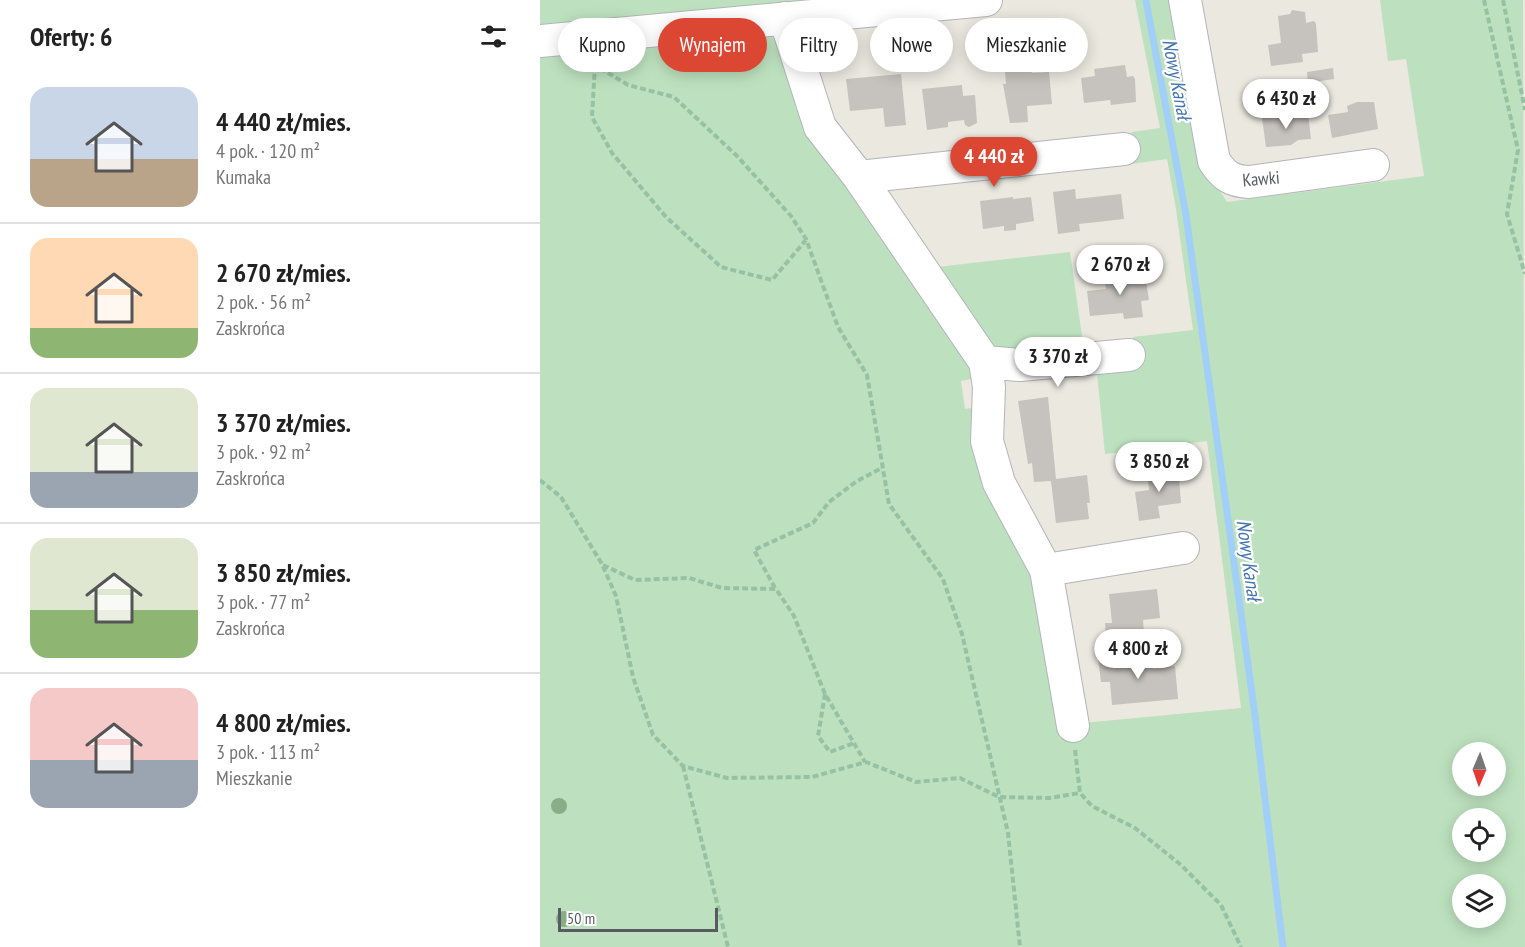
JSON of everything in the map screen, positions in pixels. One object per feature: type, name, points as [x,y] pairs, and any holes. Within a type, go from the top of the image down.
[{"type":"street","points":[[785,18],[986,0]]},
{"type":"street","name":"Kawki","points":[[1185,0],[1214,162],[1221,172],[1233,181],[1249,182],[1372,165]]},
{"type":"street","points":[[646,42],[779,19]]},
{"type":"street","points":[[540,41],[558,44]]},
{"type":"street","points":[[802,72],[820,127],[859,177],[973,341],[985,363],[988,387],[987,441],[999,483],[1046,570],[1073,726]]},
{"type":"street","points":[[859,177],[1124,149]]},
{"type":"street","points":[[985,363],[1020,366],[1129,355]]},
{"type":"street","points":[[1046,570],[1182,548]]},
{"type":"path","points":[[1484,0],[1518,150],[1506,214],[1525,274]]},
{"type":"path","points":[[1503,0],[1525,110]]},
{"type":"path","points":[[593,72],[592,117],[612,153],[666,217],[721,267],[772,280],[806,239]]},
{"type":"path","points":[[615,72],[628,85],[674,97],[737,156],[791,216],[806,239],[838,327],[867,375],[889,504],[943,579],[962,634],[1011,852],[1020,947]]},
{"type":"path","points":[[882,468],[857,481],[829,502],[813,524],[754,550],[794,616],[825,694],[854,743],[866,762],[916,782],[960,778],[999,797],[1049,798],[1080,794]]},
{"type":"path","points":[[540,480],[561,497],[602,564],[616,596],[633,677],[653,735],[683,766],[728,947]]},
{"type":"path","points":[[602,564],[635,580],[688,578],[722,588],[776,589]]},
{"type":"path","points":[[825,694],[818,736],[830,752],[854,743]]},
{"type":"path","points":[[1073,726],[1080,794],[1092,806],[1135,828],[1181,865],[1221,905],[1241,947]]},
{"type":"path","points":[[683,766],[727,778],[812,777],[866,762]]},
{"type":"green space","points":[[540,0],[805,0],[635,18],[558,18],[558,26],[540,28]]},
{"type":"green space","points":[[1135,0],[1172,0],[1214,182],[1227,202],[1424,176],[1406,59],[1388,61],[1380,0],[1523,0],[1525,947],[540,947],[540,49],[558,48],[558,72],[646,72],[646,42],[658,41],[658,72],[767,72],[767,34],[779,43],[779,72],[790,72],[796,109],[823,152],[903,260],[978,378],[961,381],[965,409],[977,407],[1032,561],[1062,725],[1241,708],[1207,441],[1105,454],[1097,373],[1136,369],[1133,337],[1193,330],[1167,159],[1131,164],[1128,143],[1132,132],[1160,128]]},
{"type":"green space","points":[[1070,252],[1083,343],[1005,351],[984,340],[937,267]]},
{"type":"building","points":[[1292,10],[1305,12],[1306,23],[1314,21],[1316,24],[1318,52],[1302,54],[1303,62],[1271,66],[1268,45],[1281,43],[1278,16],[1290,14]]},
{"type":"building","points":[[1125,65],[1127,77],[1133,76],[1135,79],[1136,102],[1111,105],[1110,100],[1084,103],[1081,78],[1095,76],[1094,69]]},
{"type":"building","points":[[1333,68],[1334,79],[1308,83],[1307,72]]},
{"type":"building","points":[[1005,72],[1049,72],[1052,104],[1027,106],[1028,122],[1010,123],[1003,84],[1006,84]]},
{"type":"building","points":[[901,74],[906,125],[885,127],[883,108],[850,111],[846,79]]},
{"type":"building","points":[[962,85],[963,96],[975,95],[977,123],[969,127],[965,125],[964,120],[948,122],[948,127],[927,130],[922,89]]},
{"type":"building","points":[[1357,102],[1374,102],[1378,129],[1332,138],[1328,115],[1348,112],[1347,106]]},
{"type":"building","points":[[1308,114],[1311,139],[1298,140],[1291,145],[1266,147],[1262,118]]},
{"type":"building","points":[[1075,189],[1076,199],[1121,194],[1124,219],[1079,224],[1080,231],[1058,234],[1053,192]]},
{"type":"building","points":[[1013,197],[1013,199],[1031,197],[1034,221],[1016,224],[1016,230],[1004,231],[1004,226],[983,229],[980,201]]},
{"type":"building","points":[[1141,270],[1143,281],[1146,281],[1149,300],[1141,301],[1143,317],[1124,319],[1123,313],[1090,316],[1087,291],[1106,289],[1104,275]]},
{"type":"building","points":[[1048,397],[1056,479],[1087,475],[1089,519],[1056,523],[1051,481],[1034,482],[1032,463],[1028,464],[1018,401]]},
{"type":"building","points":[[1178,467],[1181,503],[1158,506],[1160,518],[1139,521],[1135,492],[1149,490],[1147,471]]},
{"type":"building","points":[[1157,589],[1160,618],[1143,620],[1144,634],[1106,638],[1105,623],[1112,623],[1109,594]]},
{"type":"building","points":[[1123,656],[1123,659],[1152,656],[1153,669],[1175,666],[1178,699],[1112,705],[1110,682],[1101,682],[1098,658]]},
{"type":"waterway","name":"Nowy Kanał","points":[[1146,1],[1186,215],[1254,708],[1283,947]]}]
